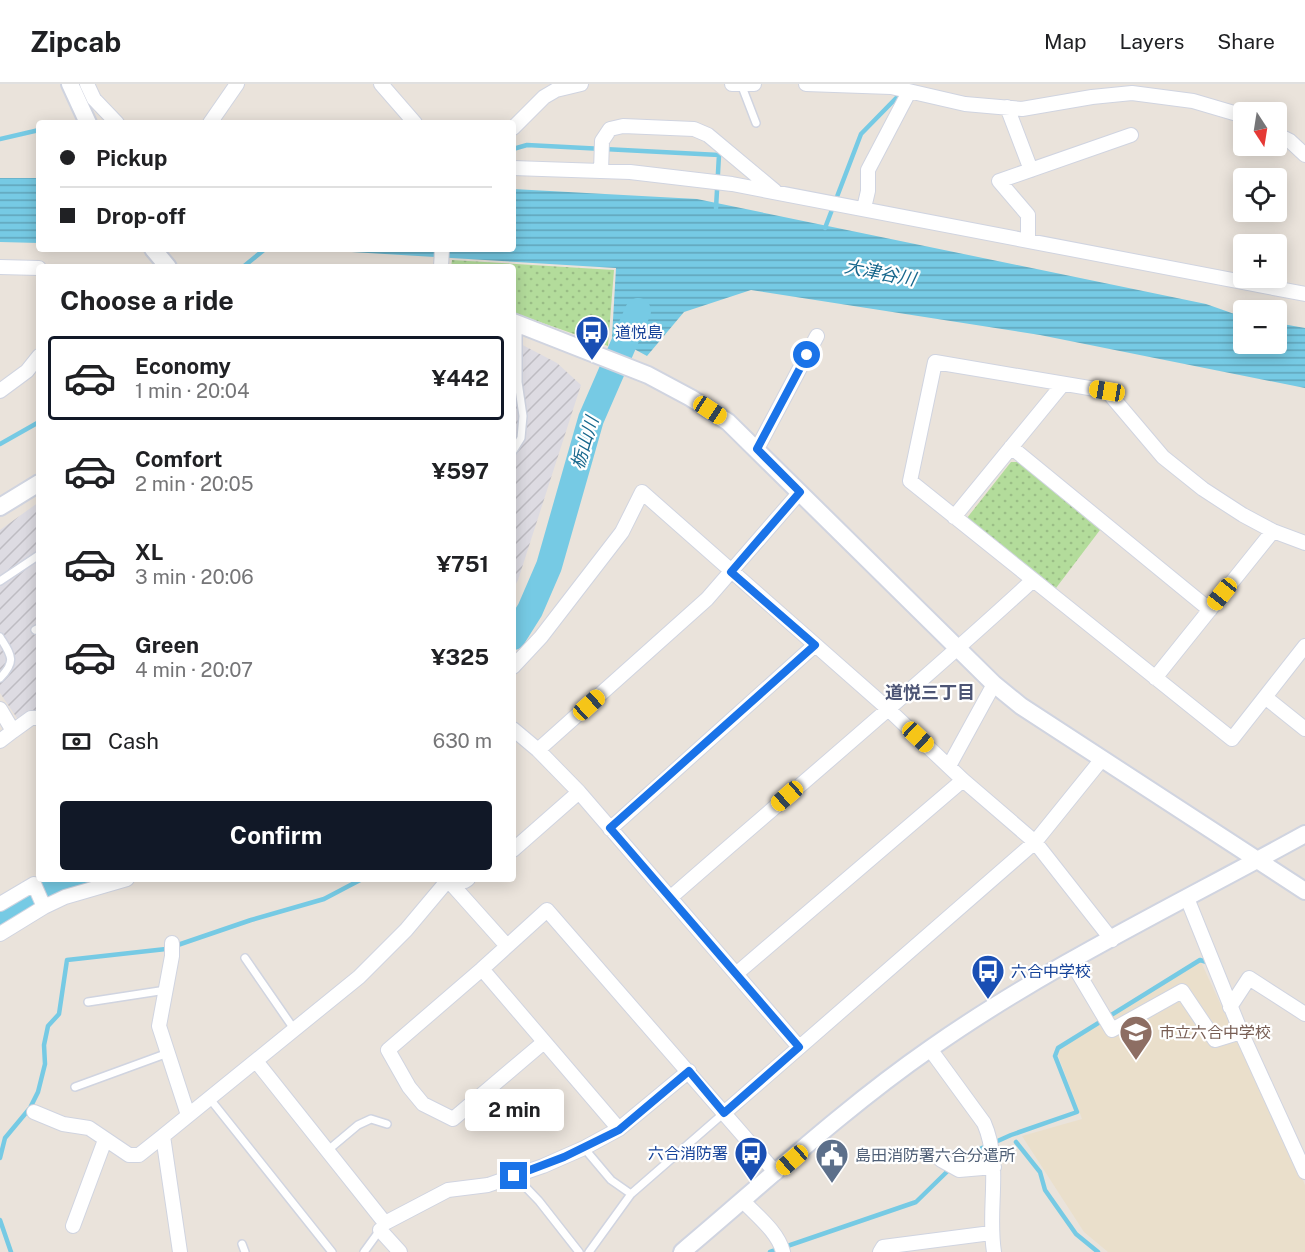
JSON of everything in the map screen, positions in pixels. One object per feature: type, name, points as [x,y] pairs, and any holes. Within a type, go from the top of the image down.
[{"type":"street","points":[[70,84],[87,120]]},
{"type":"street","points":[[87,84],[94,99],[114,120]]},
{"type":"street","points":[[212,120],[237,84]]},
{"type":"street","points":[[381,84],[412,120]]},
{"type":"street","points":[[516,125],[544,97],[556,90],[581,84]]},
{"type":"street","points":[[732,84],[754,84]]},
{"type":"street","points":[[806,84],[892,86],[965,104],[1022,109],[1132,93],[1193,101],[1233,113]]},
{"type":"street","points":[[864,208],[868,191],[868,170],[909,92]]},
{"type":"street","points":[[1007,107],[1031,170]]},
{"type":"street","points":[[601,171],[602,141],[610,129],[623,126],[694,129],[708,135],[777,192]]},
{"type":"street","points":[[1028,240],[1028,215],[999,181],[1131,135]]},
{"type":"street","points":[[1287,140],[1305,155]]},
{"type":"street","points":[[516,168],[664,176],[777,192],[1305,294]]},
{"type":"street","points":[[156,252],[166,264]]},
{"type":"street","points":[[0,267],[36,268]]},
{"type":"street","points":[[517,324],[648,375],[691,398],[728,422],[994,684],[1021,706],[1305,891]]},
{"type":"street","points":[[757,449],[817,336]]},
{"type":"street","points":[[0,391],[27,371],[36,360]]},
{"type":"street","points":[[1305,543],[1274,531],[1243,515],[1203,489],[1163,457],[1107,391],[936,362],[910,481],[1232,739],[1305,646]]},
{"type":"street","points":[[954,517],[1063,384]]},
{"type":"street","points":[[1011,447],[1210,610]]},
{"type":"street","points":[[0,507],[36,485]]},
{"type":"street","points":[[516,664],[541,637],[622,532],[642,492],[1035,842],[1112,940]]},
{"type":"street","points":[[538,750],[707,599],[800,492]]},
{"type":"street","points":[[1155,678],[1274,531]]},
{"type":"street","points":[[670,898],[959,648],[1033,580]]},
{"type":"street","points":[[610,828],[815,645]]},
{"type":"street","points":[[949,766],[994,684]]},
{"type":"street","points":[[1265,697],[1305,729]]},
{"type":"street","points":[[0,709],[13,731]]},
{"type":"street","points":[[0,741],[31,718],[36,718]]},
{"type":"street","points":[[516,732],[538,750],[579,792],[799,1047]]},
{"type":"street","points":[[724,1113],[1035,842],[1102,759]]},
{"type":"street","points":[[736,974],[963,780]]},
{"type":"street","points":[[516,847],[579,792]]},
{"type":"street","points":[[682,1252],[854,1106],[930,1048],[1021,989],[1305,834]]},
{"type":"street","points":[[0,934],[65,897],[117,882]]},
{"type":"street","points":[[34,1112],[63,1124],[89,1128],[129,1155],[139,1155],[359,976],[406,930],[446,882]]},
{"type":"street","points":[[450,882],[507,946]]},
{"type":"street","points":[[0,904],[34,884],[44,907]]},
{"type":"street","points":[[1187,898],[1240,1032],[1305,1172]]},
{"type":"street","points":[[544,1042],[453,1119],[423,1104],[409,1087],[388,1050],[547,910],[776,1173]]},
{"type":"street","points":[[172,943],[159,1026],[188,1115]]},
{"type":"street","points":[[1071,962],[1112,1030],[1182,991],[1215,1040],[1240,1032]]},
{"type":"street","points":[[482,969],[619,1130]]},
{"type":"street","points":[[1230,1007],[1249,978],[1305,1014]]},
{"type":"street","points":[[930,1048],[984,1123],[989,1134],[994,1167],[991,1233],[994,1252]]},
{"type":"street","points":[[256,1060],[327,1150],[400,1252]]},
{"type":"street","points":[[383,1227],[448,1190],[488,1185],[543,1166],[584,1148],[619,1130],[689,1071]]},
{"type":"street","points":[[163,1136],[180,1252]]},
{"type":"street","points":[[73,1226],[105,1140]]},
{"type":"street","points":[[943,1160],[959,1170],[994,1167]]},
{"type":"street","points":[[743,1201],[770,1229],[781,1244],[783,1252]]},
{"type":"street","points":[[880,1252],[883,1247],[991,1233]]},
{"type":"lane","points":[[742,84],[756,123]]},
{"type":"lane","points":[[516,446],[521,438],[523,416],[518,370],[517,324]]},
{"type":"lane","points":[[0,581],[36,557]]},
{"type":"lane","points":[[0,637],[11,654],[10,666],[0,678]]},
{"type":"lane","points":[[245,958],[294,1029]]},
{"type":"lane","points":[[88,1002],[166,990]]},
{"type":"lane","points":[[75,1087],[168,1053]]},
{"type":"lane","points":[[210,1099],[332,1252]]},
{"type":"lane","points":[[589,1252],[631,1194],[724,1113]]},
{"type":"lane","points":[[327,1150],[364,1122],[371,1119],[387,1124]]},
{"type":"lane","points":[[584,1148],[611,1180],[631,1194]]},
{"type":"lane","points":[[514,1176],[539,1201],[579,1252]]},
{"type":"lane","points":[[364,1252],[383,1227]]},
{"type":"lane","points":[[242,1244],[245,1252]]},
{"type":"shaded area","points":[[516,342],[557,363],[581,385],[516,584]]},
{"type":"shaded area","points":[[36,504],[36,715],[19,721],[0,693],[0,530]]},
{"type":"shaded area","points":[[1200,960],[1305,1185],[1305,1252],[1108,1252],[1084,1232],[1022,1136],[1082,1119],[1056,1050]]},
{"type":"green space","points":[[452,260],[614,270],[608,346],[516,315],[516,264],[451,264]]},
{"type":"green space","points":[[1011,462],[1018,462],[1100,530],[1056,588],[967,518]]},
{"type":"water","points":[[0,178],[36,178],[36,243],[0,242]]},
{"type":"water","name":"大津谷川","points":[[516,189],[697,199],[1206,304],[1233,313],[1233,354],[1287,354],[1287,325],[1305,328],[1305,388],[1040,335],[751,290],[684,312],[647,356],[612,337],[616,268],[352,252],[516,252]]},
{"type":"waterway","points":[[825,228],[861,134],[910,84]]},
{"type":"waterway","points":[[0,139],[36,131]]},
{"type":"waterway","points":[[516,148],[527,145],[719,155],[716,208]]},
{"type":"waterway","points":[[247,264],[261,252]]},
{"type":"waterway","name":"栃山川","points":[[516,632],[530,610],[549,566],[591,419],[638,311]]},
{"type":"waterway","points":[[0,444],[36,424]]},
{"type":"waterway","name":"栃山川","points":[[0,919],[54,887],[76,882]]},
{"type":"waterway","points":[[0,1158],[5,1138],[30,1108],[38,1092],[45,1064],[44,1045],[48,1026],[59,1014],[67,960],[166,949],[251,920],[324,899],[356,882]]},
{"type":"waterway","points":[[770,1252],[916,1202],[962,1157],[1011,1135],[1077,1112],[1055,1056],[1058,1048],[1200,960],[1210,963]]},
{"type":"waterway","points":[[1016,1142],[1040,1172],[1045,1190],[1076,1234],[1098,1252]]},
{"type":"waterway","points":[[0,1220],[11,1252]]},
{"type":"place","name":"道悦島","points":[[592,361]]},
{"type":"place","name":"六合中学校","points":[[988,1000]]},
{"type":"place","name":"市立六合中学校","points":[[1136,1061]]},
{"type":"place","name":"六合消防署","points":[[751,1182]]},
{"type":"place","name":"島田消防署六合分遣所","points":[[832,1184]]},
{"type":"district","name":"道悦三丁目","points":[[930,693]]},
{"type":"route","points":[[514,1176],[564,1157],[619,1130],[689,1071],[724,1113],[799,1047],[610,828],[815,645],[731,572],[800,492],[757,449],[807,355]]}]
